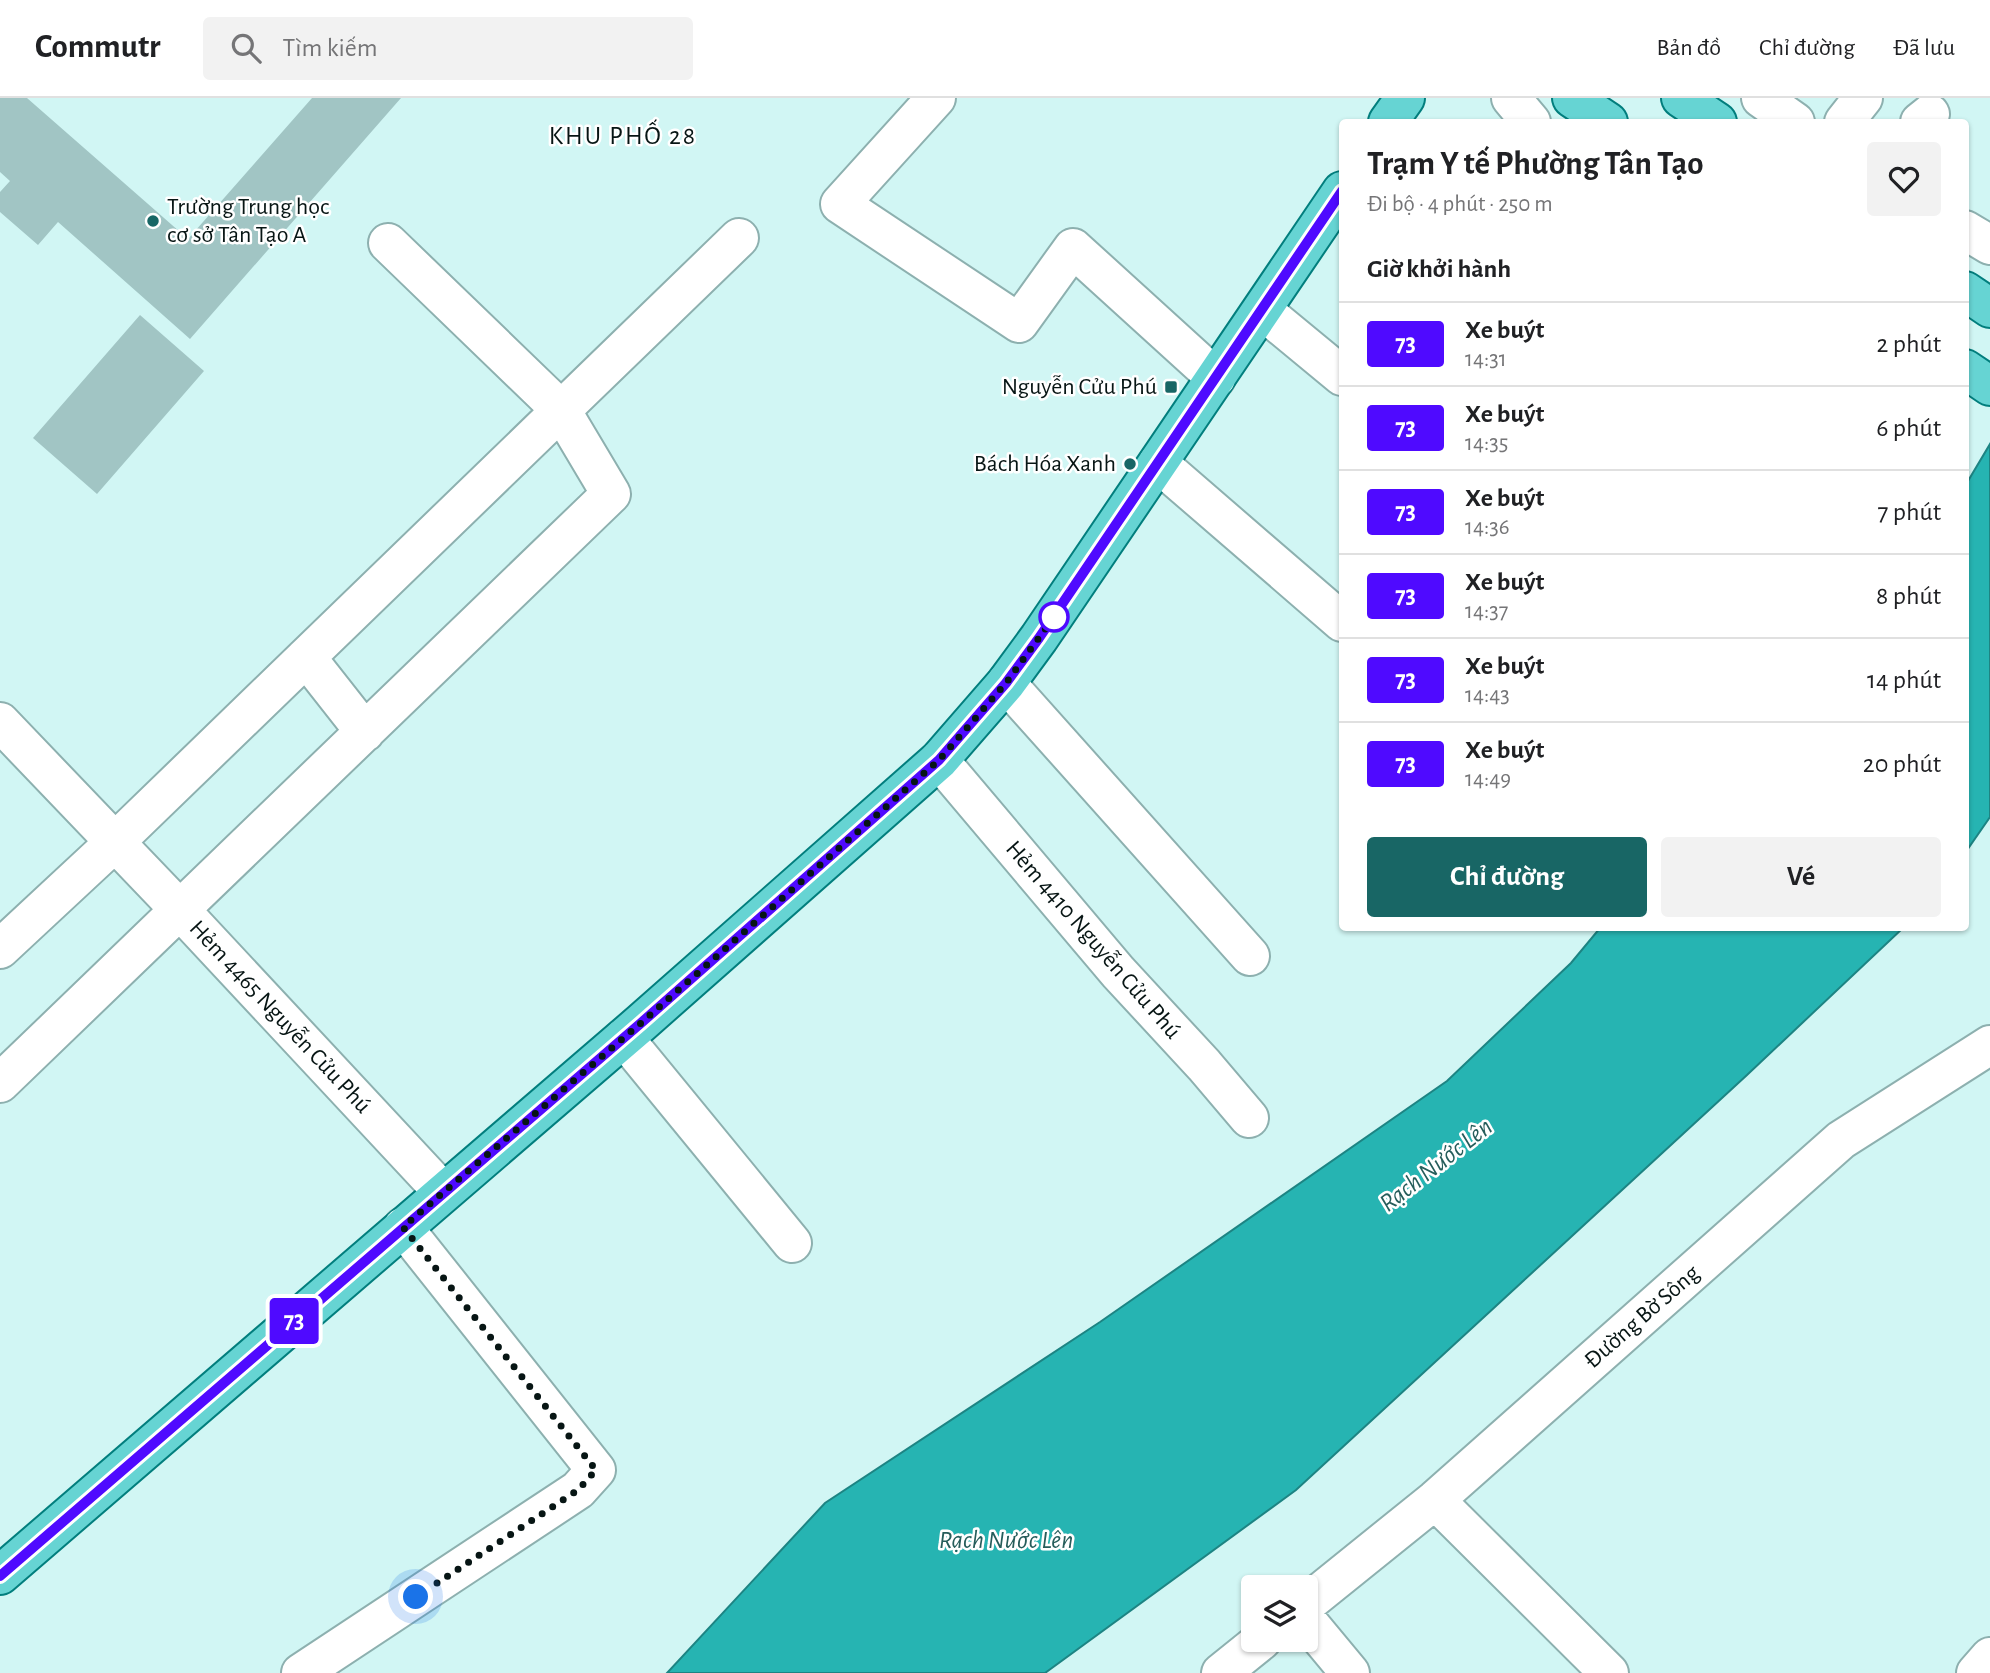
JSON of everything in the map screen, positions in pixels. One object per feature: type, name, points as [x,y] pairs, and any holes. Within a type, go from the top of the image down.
[{"type":"main road","points":[[1390,119],[1405,98]]},
{"type":"main road","points":[[1572,98],[1604,119]]},
{"type":"main road","points":[[1682,98],[1713,119]]},
{"type":"main road","points":[[0,1576],[624,1038],[939,760],[1006,683],[1068,598],[1339,195]]},
{"type":"main road","points":[[1969,295],[1990,308]]},
{"type":"main road","points":[[1969,372],[1990,386]]},
{"type":"street","points":[[936,98],[840,204],[1019,323],[1073,248],[1216,378]]},
{"type":"street","points":[[1511,98],[1528,119]]},
{"type":"street","points":[[1761,98],[1791,119]]},
{"type":"street","points":[[1846,119],[1863,98]]},
{"type":"street","points":[[1969,232],[1990,245]]},
{"type":"street","points":[[0,949],[115,842],[739,238]]},
{"type":"street","points":[[0,1083],[611,494],[561,410],[388,243]]},
{"type":"street","points":[[1262,310],[1339,374]]},
{"type":"street","points":[[1158,463],[1339,619]]},
{"type":"street","points":[[306,657],[365,732]]},
{"type":"street","points":[[1006,683],[1250,957]]},
{"type":"street","name":"Hẻm 4465 Nguyễn Cửu Phú","points":[[0,722],[443,1192]]},
{"type":"street","name":"Hẻm 4410 Nguyễn Cửu Phú","points":[[939,760],[1118,972],[1249,1118]]},
{"type":"street","points":[[624,1038],[792,1243]]},
{"type":"street","name":"Đường Bờ Sông","points":[[1318,1594],[1435,1500],[1841,1140],[1990,1045]]},
{"type":"street","points":[[301,1673],[578,1490],[596,1470],[403,1227]]},
{"type":"street","points":[[1435,1500],[1609,1673]]},
{"type":"street","points":[[1318,1634],[1350,1673]]},
{"type":"street","points":[[1221,1673],[1247,1652]]},
{"type":"street","points":[[1976,1673],[1990,1657]]},
{"type":"water","points":[[1990,444],[1990,817],[1969,847],[1969,479]]},
{"type":"water","name":"Rạch Nước Lên","points":[[1598,931],[1900,931],[1296,1490],[1045,1673],[667,1673],[825,1503],[1100,1322],[1447,1081],[1571,963]]},
{"type":"building","points":[[0,98],[27,98],[188,239],[312,98],[401,98],[190,339],[58,222],[38,245],[0,212],[0,192],[10,181],[0,172]]},
{"type":"building","points":[[140,315],[204,371],[97,494],[33,438]]},
{"type":"bus line","name":"73","points":[[0,1576],[641,1023],[939,760],[1006,683],[1068,598],[1339,195]]},
{"type":"place","name":"Trường Trung học cơ sở Tân Tạo A","points":[[153,221]]},
{"type":"place","name":"Nguyễn Cửu Phú","points":[[1171,387]]},
{"type":"place","name":"Bách Hóa Xanh","points":[[1130,464]]},
{"type":"district","name":"KHU PHỐ 28","points":[[623,136]]},
{"type":"route","points":[[416,1597],[578,1490],[596,1470],[403,1227],[641,1023],[939,760],[1006,683],[1054,617]]}]
